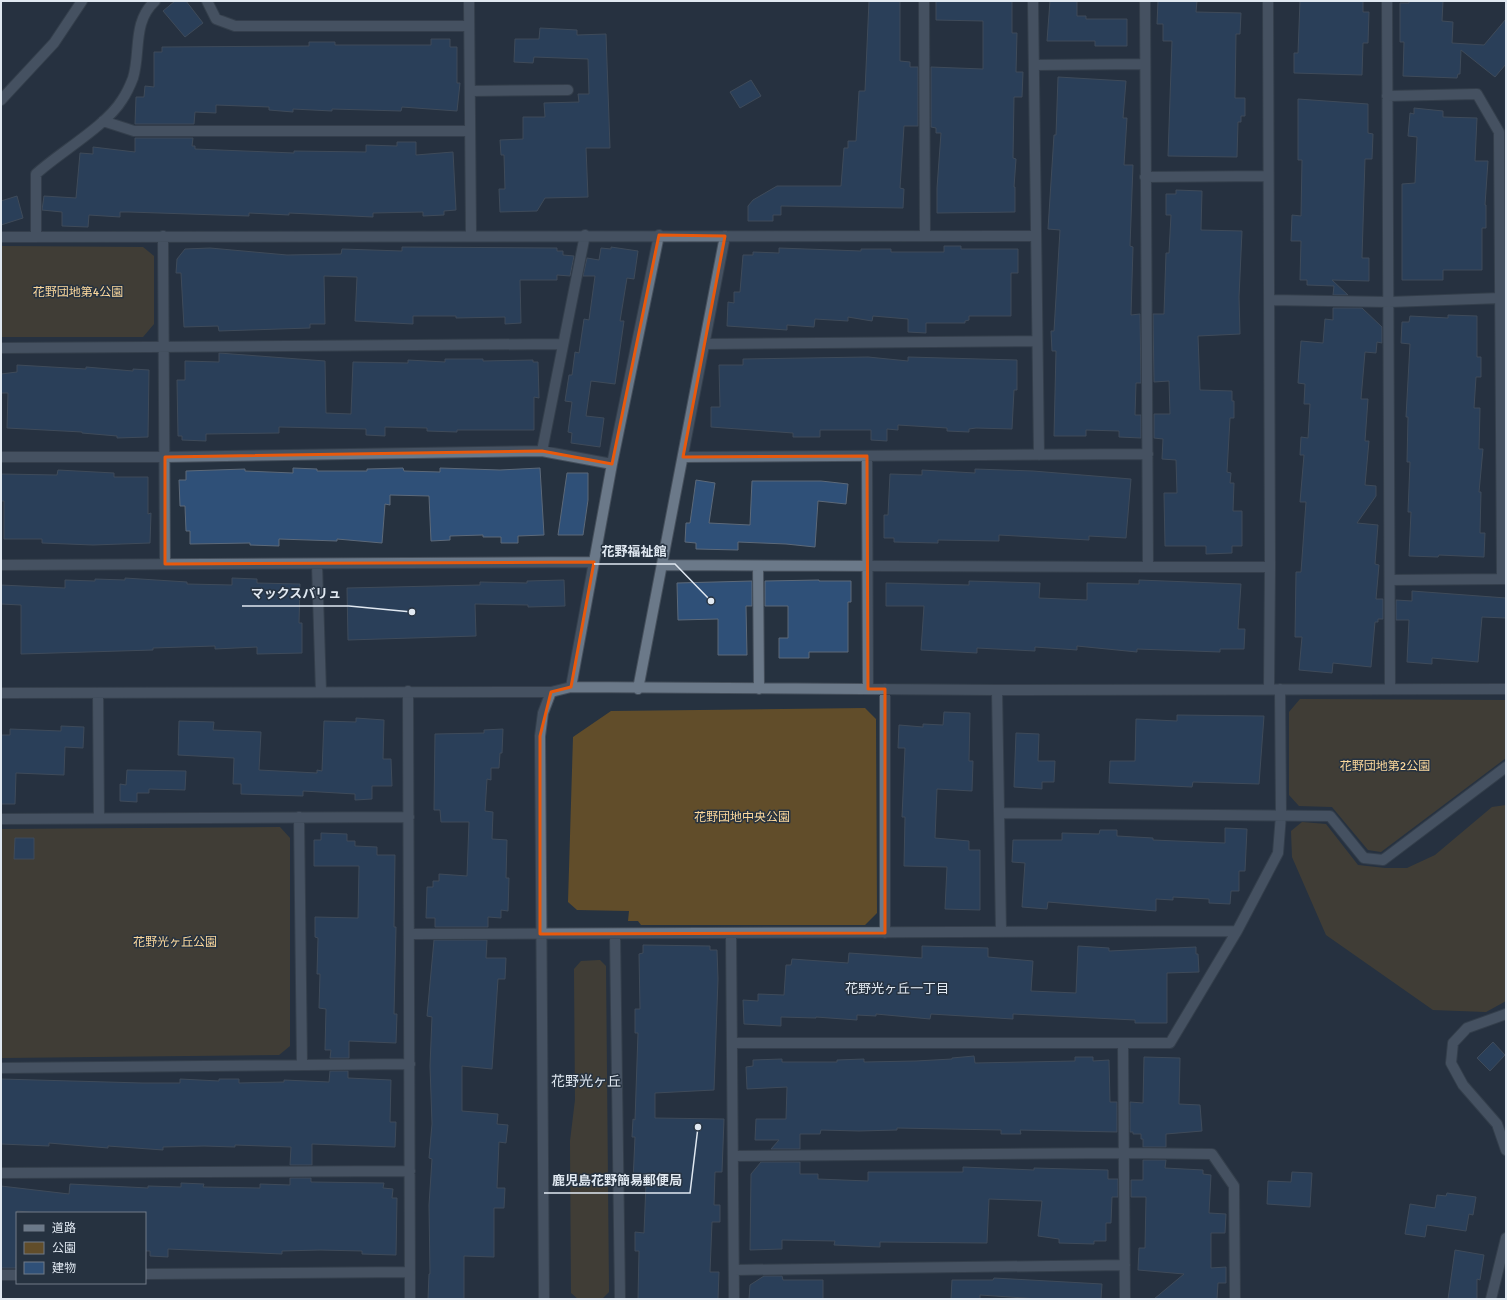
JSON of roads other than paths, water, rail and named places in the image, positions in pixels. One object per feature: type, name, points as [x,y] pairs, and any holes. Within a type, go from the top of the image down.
[{"type":"street","points":[[1,100],[54,43],[82,1]]},
{"type":"street","points":[[36,236],[36,174],[50,161],[103,121],[121,102],[133,78],[142,17],[155,1]]},
{"type":"street","points":[[207,1],[216,19],[235,26],[469,26]]},
{"type":"street","points":[[468,1],[471,235]]},
{"type":"street","points":[[924,1],[925,235]]},
{"type":"street","points":[[1033,1],[1039,455]]},
{"type":"street","points":[[1145,1],[1148,567]]},
{"type":"street","points":[[1268,1],[1269,689]]},
{"type":"street","points":[[1387,1],[1390,688]]},
{"type":"street","points":[[1034,65],[1145,64]]},
{"type":"street","points":[[470,91],[568,90]]},
{"type":"street","points":[[1387,96],[1477,94],[1499,132],[1504,579],[1390,580]]},
{"type":"street","points":[[103,121],[134,131],[470,132]]},
{"type":"street","points":[[1145,177],[1268,176]]},
{"type":"street","points":[[1,237],[471,235],[1035,236]]},
{"type":"street","points":[[542,451],[562,344],[585,235]]},
{"type":"street","points":[[572,687],[612,464],[659,235]]},
{"type":"street","points":[[163,236],[165,564]]},
{"type":"street","points":[[638,689],[725,236]]},
{"type":"street","points":[[1269,300],[1389,302],[1501,298]]},
{"type":"street","points":[[704,344],[1037,341]]},
{"type":"street","points":[[1,348],[562,344]]},
{"type":"street","points":[[1,457],[165,457],[542,451],[612,464]]},
{"type":"street","points":[[683,457],[1148,454]]},
{"type":"street","points":[[867,456],[868,689]]},
{"type":"street","points":[[1,565],[594,562]]},
{"type":"street","points":[[317,564],[321,692]]},
{"type":"street","points":[[662,565],[1270,567]]},
{"type":"street","points":[[758,566],[759,689]]},
{"type":"street","points":[[1,693],[408,691],[551,692],[572,687],[638,689],[885,690],[1506,689]]},
{"type":"street","points":[[732,1043],[1170,1043],[1237,931],[1278,853],[1281,815],[1280,689]]},
{"type":"street","points":[[885,690],[885,933]]},
{"type":"street","points":[[997,690],[1001,932]]},
{"type":"street","points":[[408,691],[410,1299]]},
{"type":"street","points":[[544,1299],[540,934],[540,736],[543,713],[551,692]]},
{"type":"street","points":[[98,693],[100,819]]},
{"type":"street","points":[[999,813],[1330,816],[1364,858],[1383,860],[1506,767]]},
{"type":"street","points":[[299,817],[302,1065]]},
{"type":"street","points":[[1,819],[409,817]]},
{"type":"street","points":[[409,934],[615,935],[1237,931]]},
{"type":"street","points":[[731,934],[734,1299]]},
{"type":"street","points":[[615,935],[620,1299]]},
{"type":"street","points":[[1506,1014],[1467,1028],[1453,1043],[1451,1063],[1463,1085],[1497,1124],[1506,1150]]},
{"type":"street","points":[[1123,1043],[1125,1299]]},
{"type":"street","points":[[1,1068],[410,1064]]},
{"type":"street","points":[[733,1156],[1125,1153],[1212,1154],[1234,1186],[1235,1299]]},
{"type":"street","points":[[1,1173],[410,1170]]},
{"type":"street","points":[[1491,1299],[1506,1238]]},
{"type":"street","points":[[734,1270],[1125,1266]]},
{"type":"street","points":[[146,1274],[410,1272]]},
{"type":"street","points":[[1,1276],[16,1275]]},
{"type":"place","name":"花野福祉館","points":[[711,601]]},
{"type":"place","name":"マックスバリュ","points":[[412,612]]},
{"type":"place","name":"鹿児島花野簡易郵便局","points":[[698,1127]]},
{"type":"district","name":"花野光ヶ丘一丁目","points":[[897,988]]},
{"type":"district","name":"花野光ヶ丘","points":[[586,1081]]},
{"type":"park label","name":"花野団地第4公園","points":[[78,292]]},
{"type":"park label","name":"花野団地第2公園","points":[[1385,766]]},
{"type":"park label","name":"花野団地中央公園","points":[[742,817]]},
{"type":"park label","name":"花野光ヶ丘公園","points":[[175,942]]}]
